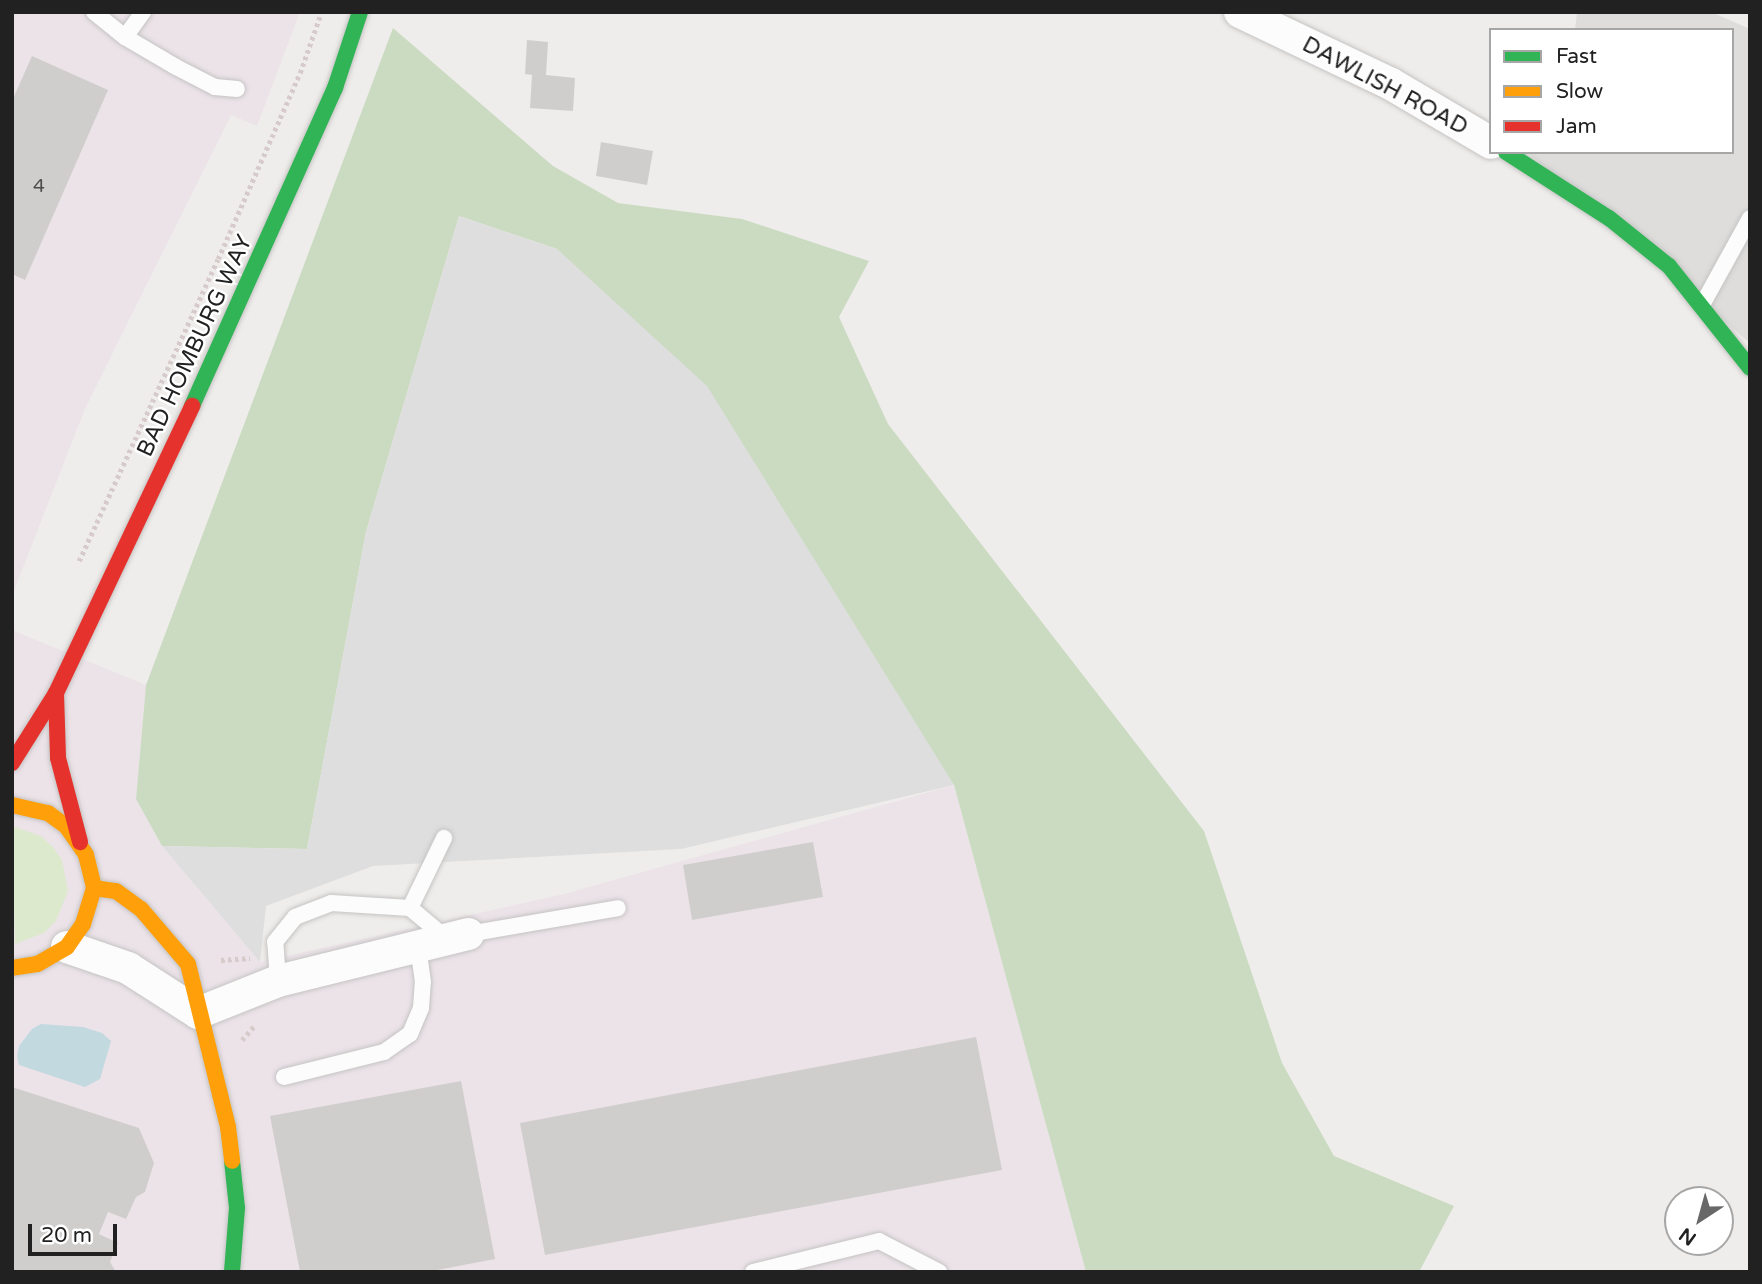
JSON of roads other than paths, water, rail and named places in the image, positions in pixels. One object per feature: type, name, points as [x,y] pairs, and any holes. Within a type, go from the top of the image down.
[{"type":"main road","name":"BAD HOMBURG WAY","points":[[12,762],[56,693],[130,542],[281,214],[335,88],[360,12]]},
{"type":"main road","points":[[1509,154],[1609,218],[1669,266],[1750,368]]},
{"type":"main road","name":"BAD HOMBURG WAY","points":[[56,693],[58,758],[80,842],[91,869],[94,888]]},
{"type":"main road","points":[[12,805],[48,813],[66,826],[80,842]]},
{"type":"main road","points":[[14,969],[37,964],[67,947],[83,924],[94,888],[116,891],[154,923],[188,964],[228,1127],[237,1208],[232,1272]]},
{"type":"street","name":"DAWLISH ROAD","points":[[1240,12],[1391,84],[1489,142]]},
{"type":"street","points":[[67,947],[128,968],[198,1013],[278,981],[444,939]]},
{"type":"lane","points":[[94,12],[125,37],[215,87],[237,89]]},
{"type":"lane","points":[[125,37],[142,12]]},
{"type":"lane","points":[[1702,306],[1750,218]]},
{"type":"lane","points":[[410,908],[444,838]]},
{"type":"lane","points":[[278,981],[275,942],[295,917],[331,903],[410,908],[444,939]]},
{"type":"lane","points":[[444,939],[618,908]]},
{"type":"lane","points":[[284,1077],[384,1052],[410,1034],[421,1008],[423,982],[444,939]]},
{"type":"lane","points":[[753,1272],[879,1241],[939,1272]]},
{"type":"water","points":[[41,1024],[83,1027],[102,1033],[111,1041],[100,1079],[85,1087],[19,1065],[19,1046],[32,1029]]}]
